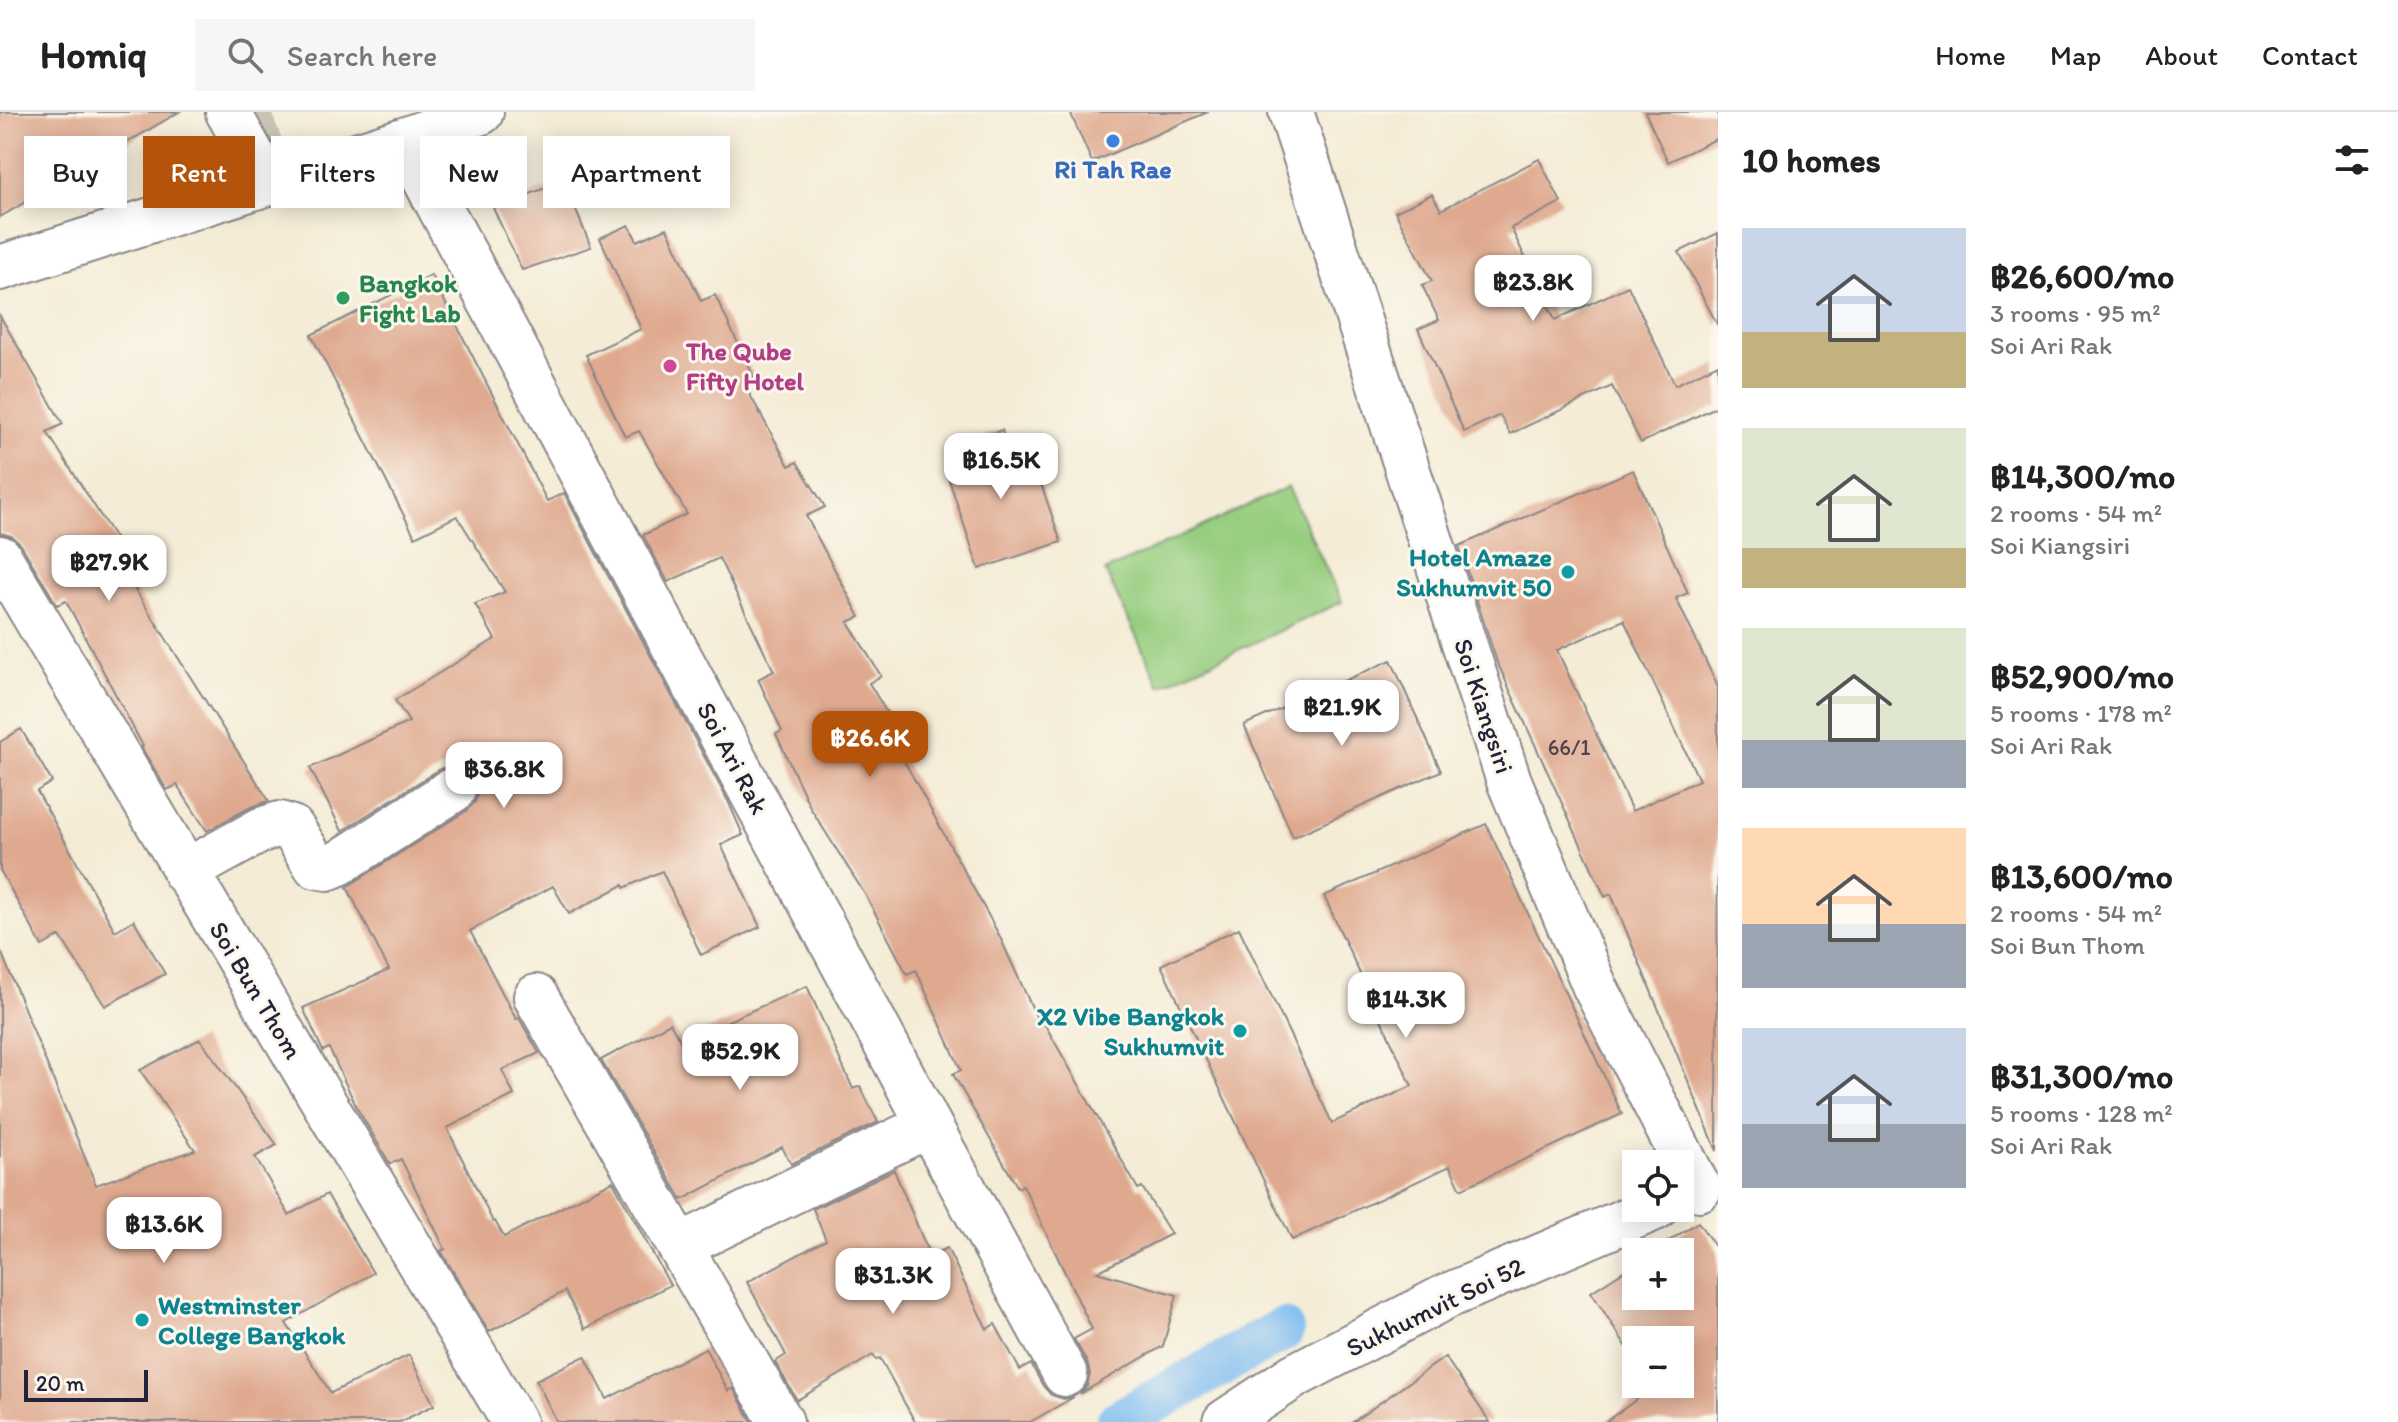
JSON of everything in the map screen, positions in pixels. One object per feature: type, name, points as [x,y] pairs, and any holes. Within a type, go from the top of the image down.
[{"type":"street","points":[[404,140],[481,112]]},
{"type":"street","name":"Soi Kiangsiri","points":[[1291,112],[1509,781],[1595,987],[1699,1189]]},
{"type":"street","points":[[244,127],[268,183]]},
{"type":"street","name":"Soi Ari Rak","points":[[404,140],[1065,1374]]},
{"type":"street","points":[[0,268],[271,182]]},
{"type":"street","name":"Soi Bun Thom","points":[[0,558],[514,1422]]},
{"type":"street","points":[[185,872],[261,830],[280,824],[292,828],[316,866],[327,868],[453,790]]},
{"type":"street","points":[[536,997],[781,1422]]},
{"type":"street","points":[[680,1246],[929,1125]]},
{"type":"street","name":"Sukhumvit Soi 52","points":[[1225,1422],[1294,1376],[1445,1297],[1622,1222]]},
{"type":"green space","points":[[1288,487],[1342,602],[1160,686],[1105,571]]},
{"type":"building","points":[[0,112],[179,112],[127,143],[127,136],[24,136],[24,203],[0,217]]},
{"type":"building","name":"Ri Tah Rae","points":[[1070,112],[1208,112],[1092,162]]},
{"type":"building","points":[[1645,112],[1718,112],[1718,138],[1668,162]]},
{"type":"building","points":[[1539,159],[1561,202],[1511,228],[1555,320],[1628,286],[1675,385],[1718,364],[1718,406],[1641,443],[1612,386],[1510,434],[1500,415],[1464,432],[1418,329],[1439,320],[1422,285],[1432,281],[1395,212],[1432,194],[1441,210]]},
{"type":"building","points":[[543,189],[543,208],[575,208],[591,247],[522,270],[493,208],[527,208],[527,195]]},
{"type":"building","points":[[629,225],[637,241],[667,228],[701,301],[715,295],[754,377],[743,382],[789,466],[797,462],[825,507],[806,516],[860,617],[848,622],[881,676],[869,683],[898,731],[890,735],[999,935],[1040,1025],[1044,1023],[1138,1189],[1142,1187],[1171,1234],[1097,1272],[1177,1295],[1163,1346],[1080,1394],[1087,1386],[1090,1374],[1074,1339],[1092,1329],[1023,1185],[1018,1188],[953,1074],[961,1070],[916,970],[907,974],[866,896],[811,809],[776,734],[782,731],[758,679],[774,671],[719,558],[668,582],[643,535],[687,514],[639,431],[625,437],[586,355],[641,329],[600,238]]},
{"type":"building","points":[[1718,233],[1718,326],[1679,252]]},
{"type":"building","points":[[431,275],[547,501],[564,493],[729,803],[743,835],[721,845],[760,927],[701,955],[662,871],[624,888],[623,885],[569,914],[553,886],[470,931],[516,1019],[519,1018],[539,1053],[502,1070],[514,1095],[447,1128],[493,1222],[504,1237],[613,1181],[670,1285],[585,1329],[565,1291],[489,1332],[441,1251],[445,1249],[401,1159],[390,1164],[357,1108],[329,1048],[323,1051],[303,1008],[389,970],[347,887],[466,811],[475,802],[478,790],[474,777],[465,768],[451,765],[342,831],[310,768],[409,722],[395,700],[495,639],[475,604],[505,592],[457,516],[415,537],[311,335]]},
{"type":"building","points":[[0,316],[63,424],[47,432],[135,569],[125,574],[269,801],[249,808],[207,831],[177,785],[167,790],[141,747],[66,601],[57,605],[21,545],[11,536],[0,533]]},
{"type":"building","points":[[1002,430],[1009,452],[1028,446],[1061,542],[979,569],[946,471],[965,465],[957,445]]},
{"type":"building","points":[[1633,470],[1688,593],[1676,598],[1718,687],[1717,1151],[1611,894],[1605,897],[1497,662],[1459,546]],"holes":[[[1624,620],[1699,780],[1632,811],[1557,650]]]},
{"type":"building","points":[[1391,660],[1441,771],[1293,837],[1244,725]]},
{"type":"building","points":[[21,729],[52,782],[37,791],[115,931],[134,920],[165,974],[105,1006],[60,936],[42,946],[0,870],[0,742]]},
{"type":"building","points":[[1486,824],[1622,1114],[1461,1189],[1450,1166],[1292,1240],[1161,965],[1239,928],[1332,1123],[1412,1086],[1324,896]]},
{"type":"building","name":"Westminster College Bangkok","points":[[0,949],[96,1185],[195,1150],[140,1070],[200,1039],[277,1145],[255,1157],[289,1215],[327,1194],[373,1273],[286,1323],[331,1393],[409,1355],[434,1405],[400,1422],[0,1422]]},
{"type":"building","points":[[807,986],[853,1089],[860,1086],[878,1122],[791,1164],[782,1147],[682,1200],[601,1060],[670,1023],[681,1042]]},
{"type":"building","points":[[894,1170],[930,1256],[947,1248],[987,1329],[995,1324],[1020,1370],[1031,1364],[1051,1395],[1064,1399],[1074,1397],[1030,1422],[915,1422],[880,1358],[876,1360],[873,1355],[797,1400],[775,1362],[786,1355],[747,1282],[826,1240],[813,1209]]},
{"type":"building","points":[[1698,1222],[1718,1251],[1718,1422],[1605,1422],[1639,1398],[1694,1398],[1694,1326],[1622,1326],[1622,1340],[1591,1292],[1622,1272],[1622,1310],[1694,1310],[1694,1238],[1673,1238]]},
{"type":"building","points":[[705,1348],[728,1391],[733,1388],[752,1422],[557,1422],[536,1380],[585,1356],[607,1399]]},
{"type":"building","points":[[1445,1357],[1490,1422],[1353,1422]]},
{"type":"waterway","points":[[1118,1422],[1282,1330]]},
{"type":"tunnel","points":[[261,130],[276,124]]},
{"type":"place","name":"Ri Tah Rae","points":[[1113,141]]},
{"type":"place","name":"Bangkok Fight Lab","points":[[343,298]]},
{"type":"place","name":"The Qube Fifty Hotel","points":[[670,366]]},
{"type":"place","name":"Hotel Amaze Sukhumvit 50","points":[[1568,572]]},
{"type":"place","name":"X2 Vibe Bangkok Sukhumvit","points":[[1240,1031]]},
{"type":"place","name":"Westminster College Bangkok","points":[[142,1320]]}]
